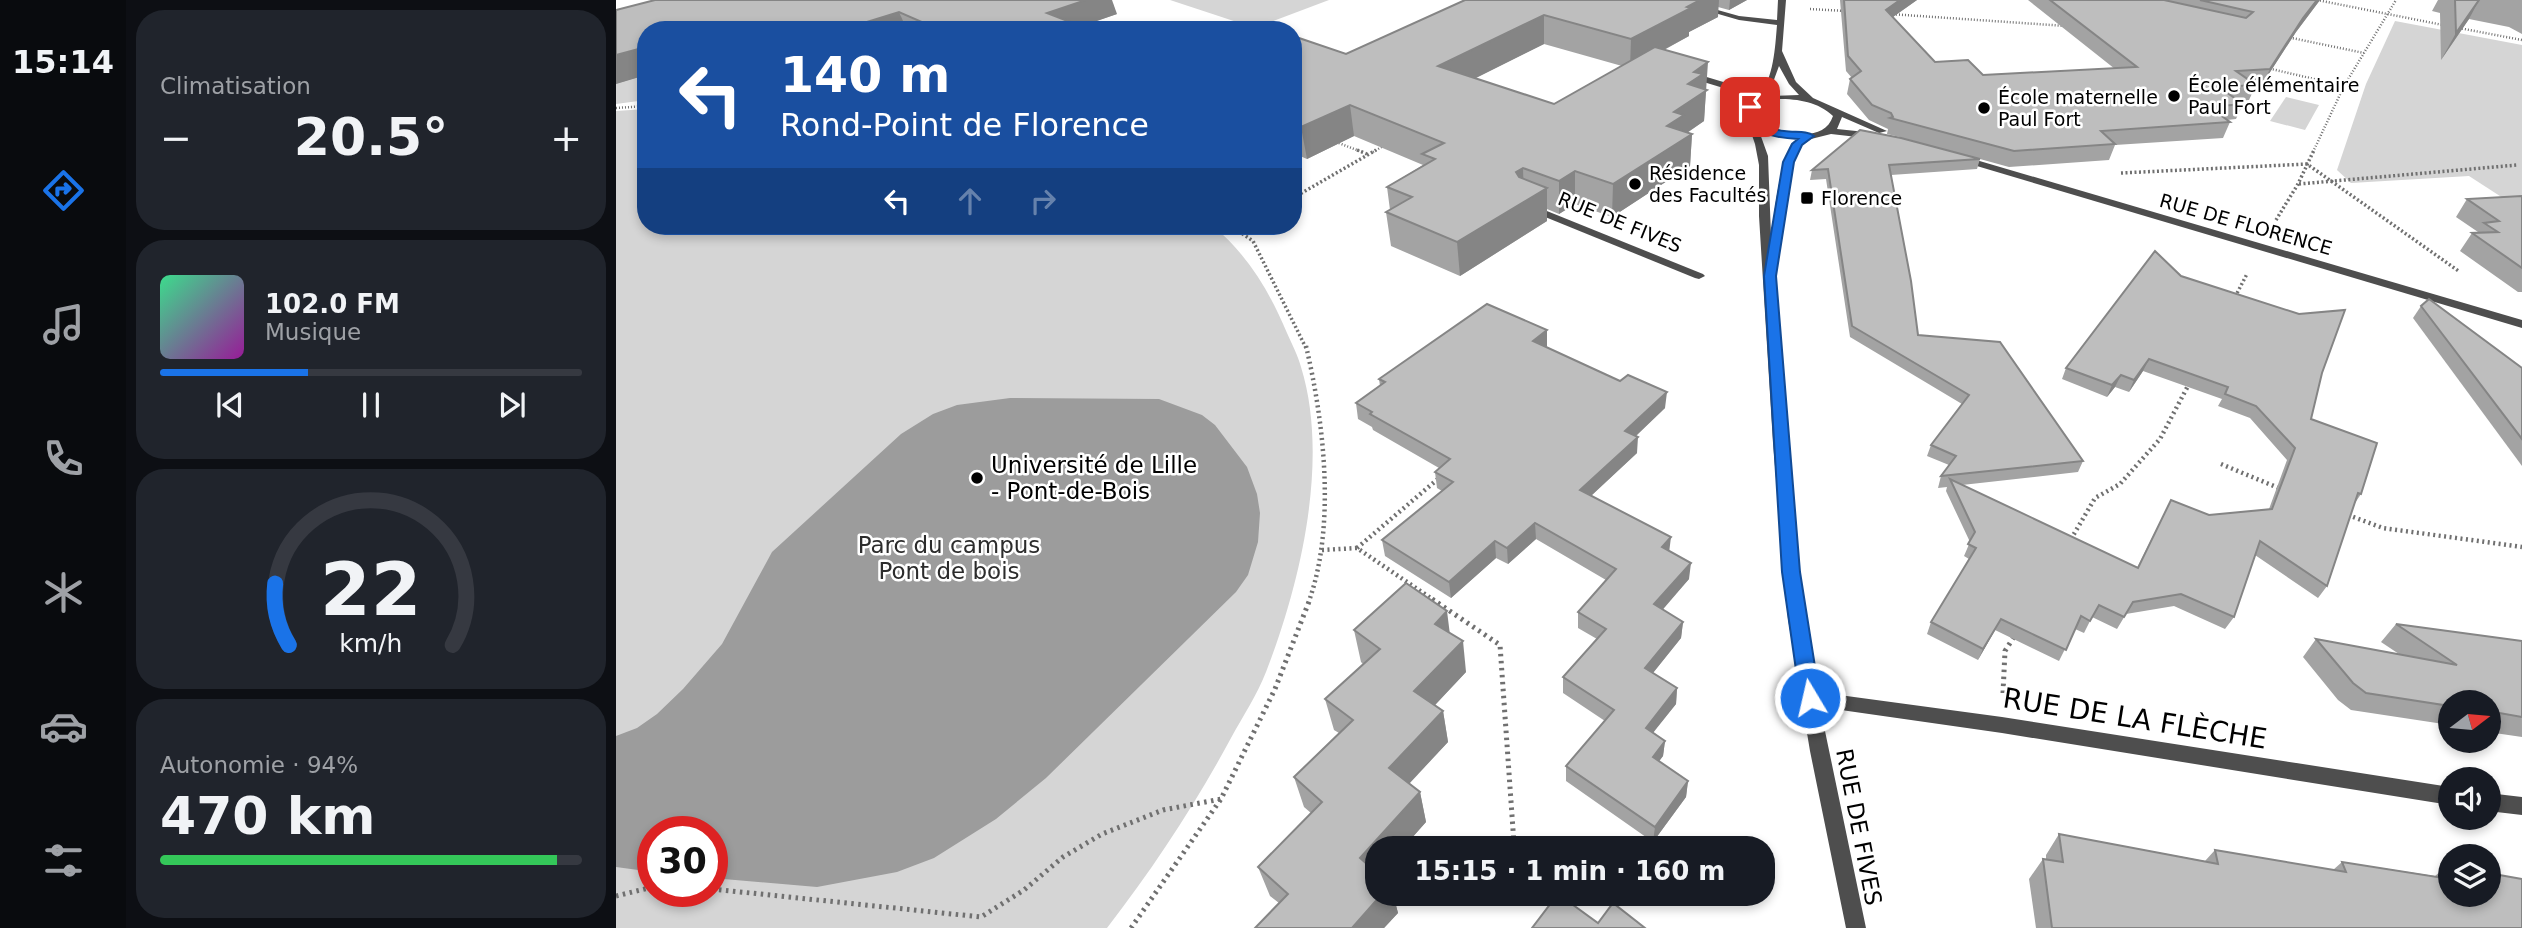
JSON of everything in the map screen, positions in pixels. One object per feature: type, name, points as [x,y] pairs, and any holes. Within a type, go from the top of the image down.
[{"type":"street","points":[[1674,0],[1739,18],[1781,23]]},
{"type":"street","points":[[1760,101],[1768,86],[1778,47],[1782,0]]},
{"type":"street","points":[[1778,47],[1788,78],[1798,90],[1812,100],[1890,136],[1828,131],[1809,136],[1775,133],[1751,121],[1748,112],[1750,107],[1760,101],[1789,97],[1812,100]]},
{"type":"street","points":[[1684,73],[1740,90],[1768,86]]},
{"type":"street","points":[[1828,131],[1838,120],[1831,108]]},
{"type":"street","name":"RUE DE FIVES","points":[[1751,121],[1759,136],[1763,159],[1763,205],[1791,572],[1810,698],[1856,928]]},
{"type":"street","name":"RUE DE FIVES","points":[[1770,276],[1788,162],[1797,144],[1809,136]]},
{"type":"street","name":"RUE DE FLORENCE","points":[[1952,156],[2522,324]]},
{"type":"street","name":"RUE DE FIVES","points":[[1525,206],[1699,276]]},
{"type":"street","name":"RUE DE LA FLÈCHE","points":[[1810,698],[2002,725],[2438,794]]},
{"type":"street","points":[[2501,804],[2522,806]]},
{"type":"path","points":[[2317,0],[2522,40]]},
{"type":"path","points":[[2233,300],[2298,184],[2344,86],[2396,0]]},
{"type":"path","points":[[1806,9],[1848,12]]},
{"type":"path","points":[[1890,14],[2071,27]]},
{"type":"path","points":[[2278,35],[2364,54]]},
{"type":"path","points":[[2262,67],[2344,86]]},
{"type":"path","points":[[616,108],[637,107]]},
{"type":"path","points":[[1330,140],[1367,154]]},
{"type":"path","points":[[1302,193],[1390,143]]},
{"type":"path","points":[[2079,193],[2099,174],[2308,164],[2466,276]]},
{"type":"path","points":[[2298,184],[2516,165]]},
{"type":"path","points":[[1131,928],[1221,799],[1275,689],[1311,597],[1322,550],[1324,445],[1316,390],[1304,339],[1253,241],[1244,235]]},
{"type":"path","points":[[2067,545],[2095,498],[2120,484],[2160,439],[2191,381]]},
{"type":"path","points":[[2221,464],[2289,492]]},
{"type":"path","points":[[1322,550],[1357,548],[1448,471]]},
{"type":"path","points":[[2336,510],[2383,528],[2522,547]]},
{"type":"path","points":[[1357,548],[1500,645],[1513,836]]},
{"type":"path","points":[[2002,725],[2005,651],[2019,628]]},
{"type":"path","points":[[728,890],[841,904],[981,917],[1024,890],[1063,857],[1102,834],[1163,810],[1221,799]]},
{"type":"path","points":[[616,896],[637,891]]},
{"type":"green space","points":[[1170,0],[1329,0],[1274,21],[1234,21]]},
{"type":"green space","points":[[2395,21],[2522,45],[2522,203],[2503,198],[2469,176],[2351,183],[2337,170],[2366,84]]},
{"type":"green space","points":[[637,78],[637,101],[616,104],[616,84]]},
{"type":"green space","points":[[2286,97],[2319,105],[2305,130],[2270,121]]},
{"type":"green space","name":"Parc du campus Pont de bois","points":[[637,110],[637,235],[1223,235],[1247,261],[1265,289],[1298,359],[1309,403],[1313,442],[1312,481],[1300,562],[1278,638],[1254,697],[1188,811],[1107,928],[616,928],[616,111]]},
{"type":"shaded area","points":[[1010,398],[1159,399],[1202,415],[1215,425],[1247,467],[1257,494],[1260,513],[1258,542],[1248,575],[1236,592],[1046,778],[996,819],[934,858],[897,872],[817,887],[728,879],[728,816],[637,816],[637,870],[616,867],[616,736],[637,728],[657,714],[722,644],[772,552],[901,434],[933,414],[957,405]]},
{"type":"building","points":[[655,0],[1086,0],[1047,13],[1068,21],[920,21],[899,12],[870,21],[637,21],[637,49],[616,55],[616,10]]},
{"type":"building","points":[[1465,0],[1700,0],[1687,7],[1691,8],[1631,39],[1544,15],[1438,66],[1554,104],[1655,47],[1708,62],[1694,72],[1703,74],[1688,84],[1707,90],[1674,112],[1684,115],[1667,126],[1692,134],[1613,184],[1575,171],[1559,181],[1523,168],[1516,172],[1519,177],[1547,188],[1457,242],[1386,212],[1412,197],[1387,187],[1435,159],[1422,154],[1444,143],[1350,105],[1302,127],[1302,39],[1346,54]]},
{"type":"building","points":[[1844,0],[1900,0],[1886,10],[1935,62],[1968,60],[1983,75],[2137,67],[2050,0],[2164,0],[2246,18],[2253,12],[2200,0],[2317,0],[2270,69],[2236,71],[2256,85],[2219,87],[2243,104],[2209,107],[2230,122],[2101,131],[2115,144],[2014,151],[1890,118],[1893,117],[1891,113],[1872,105],[1850,79],[1861,71],[1848,56]]},
{"type":"building","points":[[2455,0],[2479,0],[2456,33]]},
{"type":"building","points":[[1860,130],[1980,159],[1889,165],[1911,281],[1918,335],[2000,342],[2083,461],[1941,476],[1956,456],[1931,445],[1969,395],[1852,326],[1828,169],[1812,170]]},
{"type":"building","points":[[2522,196],[2522,268],[2472,233],[2498,232],[2484,223],[2499,221],[2467,199]]},
{"type":"building","points":[[2155,251],[2181,276],[2299,314],[2345,310],[2322,373],[2311,419],[2377,443],[2327,586],[2260,541],[2234,617],[2181,594],[2133,602],[2124,617],[2099,605],[2090,621],[2081,616],[2066,650],[2001,619],[1983,649],[1931,622],[1976,548],[1968,544],[1975,532],[1950,479],[2138,568],[2171,500],[2209,515],[2272,509],[2295,448],[2256,406],[2225,394],[2228,387],[2149,359],[2134,380],[2121,375],[2112,385],[2066,368]]},
{"type":"building","points":[[2429,299],[2522,368],[2522,439],[2421,306]]},
{"type":"building","points":[[1487,304],[1547,330],[1533,341],[1620,381],[1628,375],[1667,392],[1625,431],[1638,437],[1580,490],[1671,537],[1662,547],[1691,563],[1654,604],[1683,622],[1645,668],[1677,688],[1646,728],[1665,741],[1653,757],[1688,781],[1655,827],[1566,766],[1614,710],[1563,677],[1606,629],[1578,612],[1616,569],[1535,523],[1507,548],[1495,541],[1449,582],[1382,540],[1453,482],[1435,472],[1450,459],[1370,414],[1372,412],[1356,403],[1385,382],[1379,379]]},
{"type":"building","points":[[1406,583],[1447,611],[1435,624],[1463,641],[1414,691],[1443,711],[1389,768],[1420,792],[1380,836],[1365,836],[1365,852],[1360,858],[1365,862],[1365,906],[1371,906],[1352,928],[1255,928],[1288,894],[1258,867],[1322,802],[1294,777],[1353,720],[1325,699],[1380,649],[1354,630]]},
{"type":"building","points":[[2396,624],[2522,641],[2522,717],[2501,713],[2501,690],[2438,690],[2438,704],[2366,693],[2353,683],[2316,639],[2457,665]]},
{"type":"building","points":[[2059,834],[2218,864],[2215,850],[2346,872],[2342,862],[2438,877],[2438,907],[2501,907],[2501,875],[2522,879],[2522,928],[2052,928],[2043,859],[2063,862]]},
{"type":"building","points":[[1549,906],[1575,906],[1598,923],[1611,906],[1617,906],[1645,928],[1532,928]]},
{"type":"place","name":"École élémentaire Paul Fort","points":[[2174,96]]},
{"type":"place","name":"École maternelle Paul Fort","points":[[1984,108]]},
{"type":"place","name":"Résidence des Facultés","points":[[1635,184]]},
{"type":"place","name":"Florence","points":[[1807,198]]},
{"type":"place","name":"Université de Lille - Pont-de-Bois","points":[[977,478]]},
{"type":"route","points":[[1750,107],[1748,116],[1751,121],[1765,130],[1786,135],[1809,136],[1797,144],[1788,162],[1770,276],[1791,572],[1810,698]]}]
